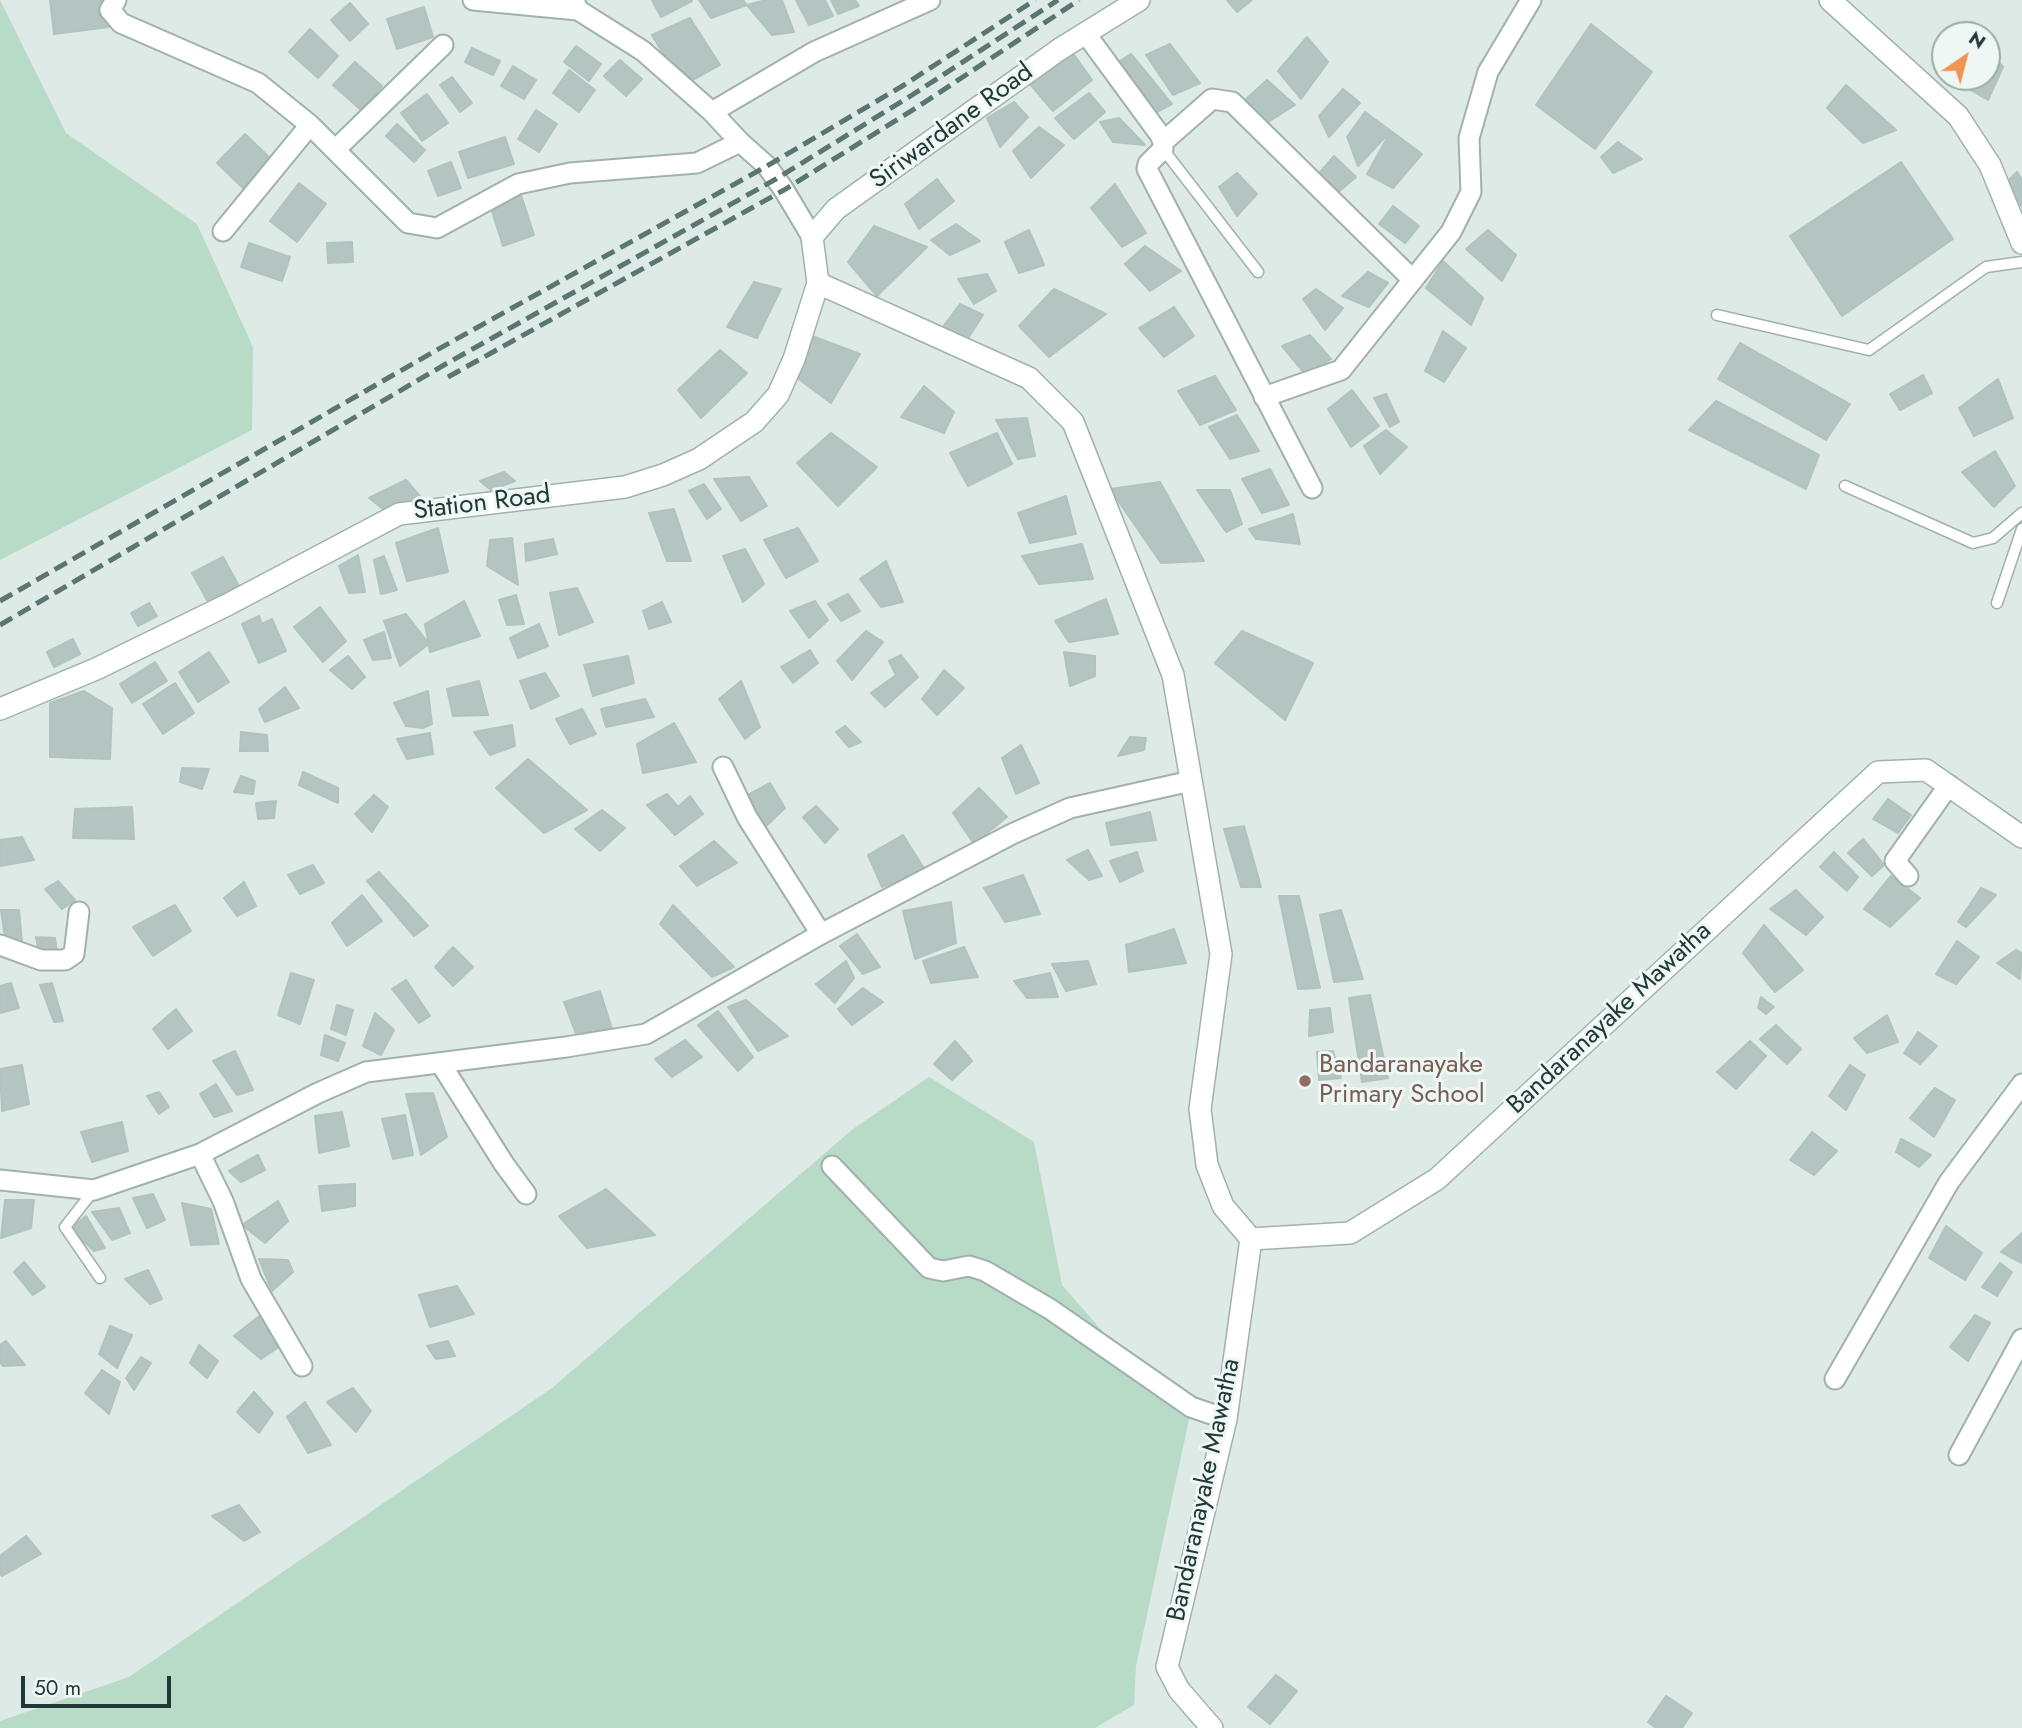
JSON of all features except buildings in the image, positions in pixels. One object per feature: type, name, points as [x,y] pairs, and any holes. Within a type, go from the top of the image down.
[{"type":"street","points":[[116,0],[110,10],[121,23],[258,83],[310,125],[408,223],[437,228],[518,184],[570,173],[697,163],[740,142]]},
{"type":"street","points":[[473,0],[576,5],[643,51],[712,112],[767,166],[812,237],[818,284],[1029,378],[1073,422],[1174,676],[1221,954],[1200,1109],[1207,1165],[1223,1206],[1251,1239]]},
{"type":"street","points":[[712,112],[814,52],[930,0]]},
{"type":"street","name":"Siriwardane Road","points":[[812,237],[836,209],[1060,49],[1139,0]]},
{"type":"street","points":[[1264,397],[1341,370],[1451,232],[1471,192],[1469,138],[1488,72],[1531,0]]},
{"type":"street","points":[[1830,0],[1958,116],[1990,165],[2022,243]]},
{"type":"street","points":[[1086,34],[1160,135],[1163,146]]},
{"type":"street","points":[[335,150],[443,45]]},
{"type":"street","points":[[1312,488],[1147,169],[1148,164],[1212,99],[1232,102],[1413,280]]},
{"type":"street","points":[[223,231],[310,125]]},
{"type":"street","name":"Station Road","points":[[0,709],[96,669],[227,606],[398,514],[625,487],[699,460],[754,422],[778,395],[794,359],[818,284]]},
{"type":"street","points":[[723,767],[747,817],[821,934]]},
{"type":"street","name":"Bandaranayake Mawatha","points":[[1212,1728],[1179,1690],[1167,1667],[1226,1419],[1251,1239],[1350,1233],[1437,1179],[1878,772],[1926,770],[2022,837]]},
{"type":"street","points":[[0,1180],[94,1189],[200,1154],[318,1093],[366,1072],[441,1064],[646,1034],[821,934],[1012,834],[1070,808],[1191,781]]},
{"type":"street","points":[[1908,876],[1895,861],[1949,785]]},
{"type":"street","points":[[0,945],[41,960],[65,960],[74,954],[79,912]]},
{"type":"street","points":[[441,1064],[526,1194]]},
{"type":"street","points":[[1835,1379],[1949,1182],[2022,1084]]},
{"type":"street","points":[[200,1154],[223,1201],[251,1279],[302,1366]]},
{"type":"street","points":[[832,1166],[929,1268],[943,1271],[969,1266],[985,1271],[1050,1309],[1191,1407],[1226,1419]]},
{"type":"street","points":[[1959,1455],[2022,1339]]},
{"type":"lane","points":[[1163,146],[1258,272]]},
{"type":"lane","points":[[1717,315],[1869,350],[1986,267],[2022,262]]},
{"type":"lane","points":[[1845,486],[1973,542],[1993,538],[2021,517]]},
{"type":"lane","points":[[1997,603],[2022,529]]},
{"type":"lane","points":[[94,1189],[65,1227],[100,1278]]},
{"type":"green space","points":[[0,0],[66,133],[197,224],[253,347],[252,430],[0,560]]},
{"type":"green space","points":[[929,1077],[1034,1142],[1062,1285],[1160,1397],[1190,1415],[1136,1666],[1134,1705],[1095,1728],[0,1728],[0,1721],[129,1677],[552,1388],[853,1129]]},
{"type":"railway","points":[[0,601],[435,351],[767,166],[904,85],[1035,0]]},
{"type":"railway","points":[[0,625],[444,365],[776,179],[1058,0]]},
{"type":"railway","points":[[448,377],[784,190],[916,108],[1079,0]]},
{"type":"place","name":"Bandaranayake Primary School","points":[[1305,1081]]}]
